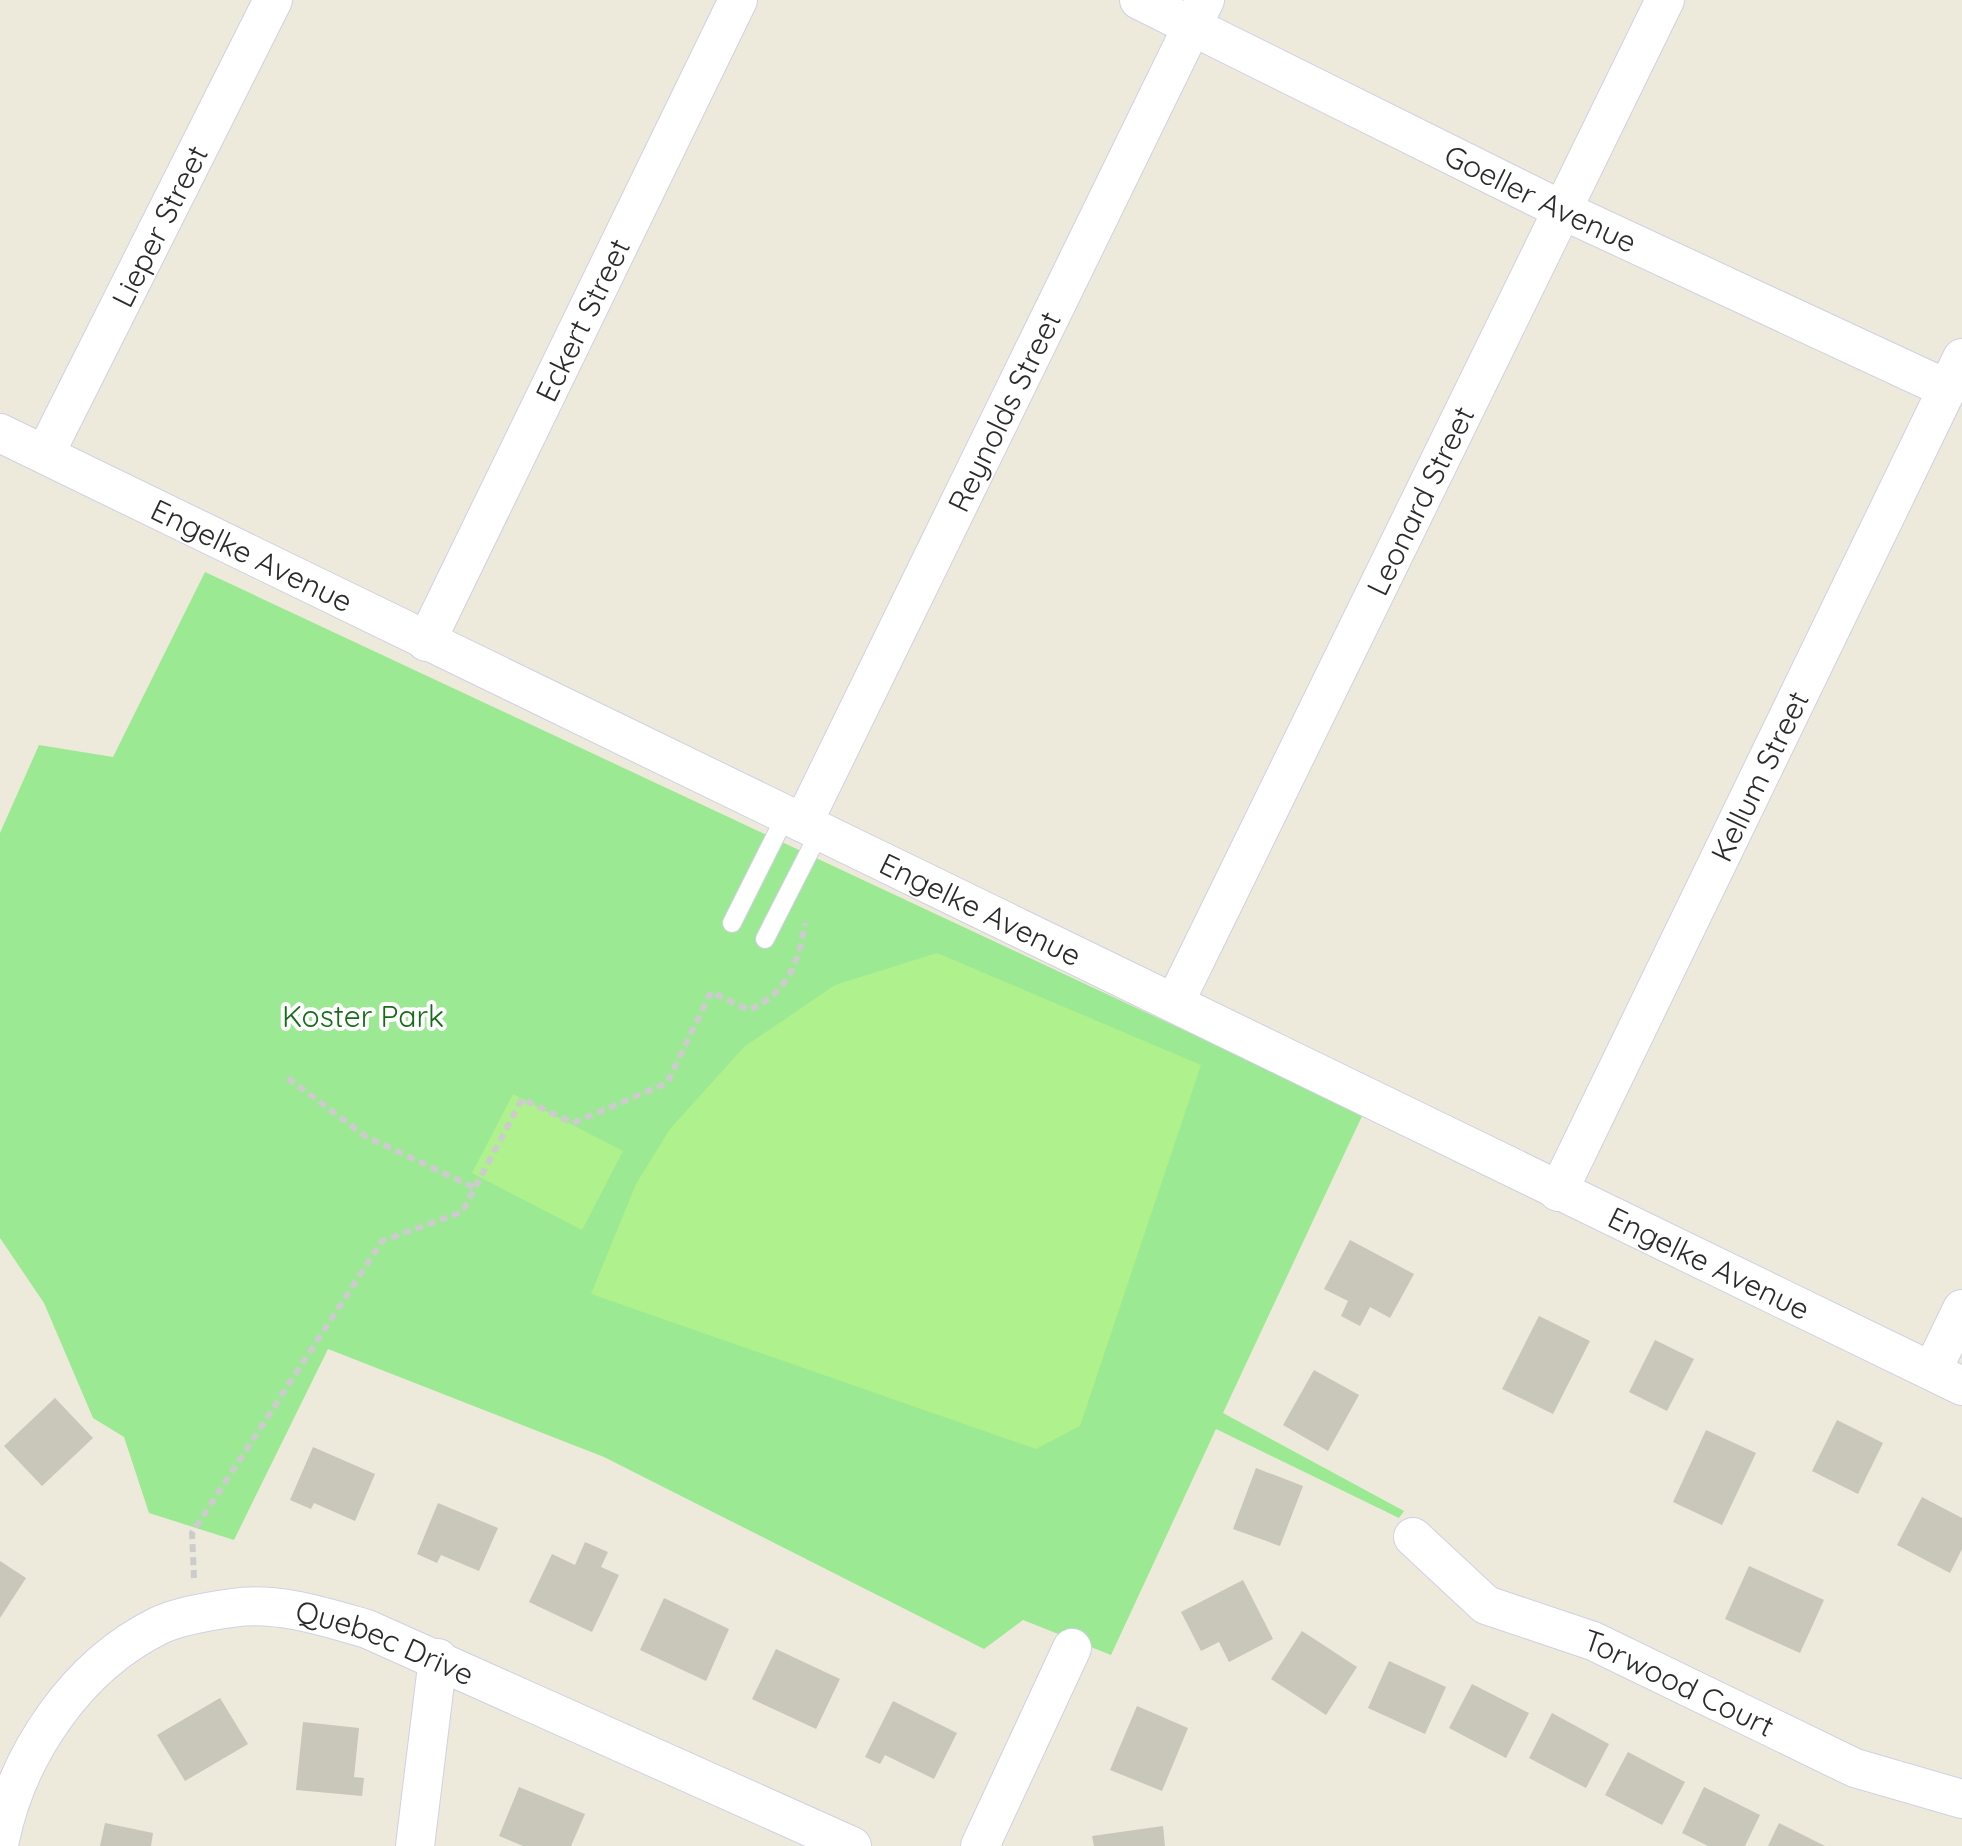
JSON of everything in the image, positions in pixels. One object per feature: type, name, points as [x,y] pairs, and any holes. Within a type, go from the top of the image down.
[{"type":"street","name":"Lieper Street","points":[[45,454],[272,0]]},
{"type":"street","name":"Eckert Street","points":[[426,642],[738,0]]},
{"type":"street","name":"Goeller Avenue","points":[[1139,0],[1198,13],[1562,210],[1955,374]]},
{"type":"street","name":"Leonard Street","points":[[1175,1002],[1664,0]]},
{"type":"street","name":"Reynolds Street","points":[[803,823],[1198,13]]},
{"type":"street","name":"Kellum Street","points":[[1558,1192],[1955,374]]},
{"type":"street","name":"Engelke Avenue","points":[[0,434],[1947,1379]]},
{"type":"street","points":[[1947,1379],[1962,1309]]},
{"type":"street","name":"Torwood Court","points":[[1413,1537],[1486,1605],[1593,1641],[1855,1768],[1962,1800]]},
{"type":"street","name":"Quebec Drive","points":[[0,1840],[9,1797],[43,1731],[92,1674],[159,1625],[236,1607],[300,1610],[367,1630],[438,1658],[852,1846]]},
{"type":"street","points":[[980,1846],[1072,1648]]},
{"type":"street","points":[[414,1846],[438,1658]]},
{"type":"lane","points":[[732,923],[803,823]]},
{"type":"lane","points":[[765,939],[803,823]]},
{"type":"path","points":[[195,1617],[192,1533],[382,1241],[462,1212],[522,1098],[573,1123],[667,1083],[711,992],[749,1010],[770,1000],[794,968],[807,910]]},
{"type":"path","points":[[288,1078],[365,1136],[475,1188]]},
{"type":"green space","name":"Koster Park","points":[[205,572],[1363,1114],[1223,1413],[1404,1511],[1399,1518],[1216,1429],[1111,1655],[1023,1620],[984,1649],[604,1457],[328,1349],[234,1540],[149,1513],[124,1437],[93,1418],[44,1303],[0,1238],[0,833],[39,745],[113,757]]},
{"type":"green space","points":[[937,953],[1201,1065],[1080,1426],[1036,1449],[591,1294],[636,1184],[670,1129],[744,1047],[835,985]]},
{"type":"green space","points":[[513,1094],[623,1151],[582,1230],[472,1173]]},
{"type":"building","points":[[1350,1240],[1414,1274],[1390,1318],[1370,1307],[1360,1326],[1341,1316],[1348,1301],[1324,1289]]},
{"type":"building","points":[[1539,1316],[1590,1341],[1553,1414],[1502,1389]]},
{"type":"building","points":[[1655,1340],[1694,1359],[1667,1411],[1629,1392]]},
{"type":"building","points":[[1314,1370],[1359,1395],[1328,1451],[1283,1425]]},
{"type":"building","points":[[55,1398],[93,1438],[42,1486],[4,1446]]},
{"type":"building","points":[[1837,1420],[1883,1443],[1858,1494],[1812,1471]]},
{"type":"building","points":[[1706,1430],[1756,1453],[1722,1525],[1673,1502]]},
{"type":"building","points":[[313,1447],[375,1474],[355,1521],[314,1503],[311,1509],[290,1500]]},
{"type":"building","points":[[1256,1468],[1303,1486],[1280,1546],[1233,1529]]},
{"type":"building","points":[[1922,1497],[1962,1518],[1962,1549],[1950,1573],[1897,1545]]},
{"type":"building","points":[[438,1503],[498,1528],[479,1571],[441,1555],[437,1563],[417,1554]]},
{"type":"building","points":[[585,1542],[608,1552],[601,1567],[619,1575],[592,1632],[529,1602],[552,1554],[575,1565]]},
{"type":"building","points":[[0,1561],[26,1578],[0,1618]]},
{"type":"building","points":[[1749,1566],[1824,1600],[1800,1653],[1725,1619]]},
{"type":"building","points":[[1243,1580],[1273,1639],[1229,1662],[1219,1642],[1201,1651],[1181,1612]]},
{"type":"building","points":[[664,1598],[729,1629],[706,1681],[640,1650]]},
{"type":"building","points":[[1302,1631],[1357,1667],[1326,1715],[1271,1679]]},
{"type":"building","points":[[776,1649],[840,1679],[816,1729],[752,1699]]},
{"type":"building","points":[[1389,1661],[1446,1687],[1425,1734],[1368,1708]]},
{"type":"building","points":[[1472,1684],[1529,1713],[1506,1758],[1449,1728]]},
{"type":"building","points":[[220,1698],[248,1744],[185,1781],[157,1735]]},
{"type":"building","points":[[893,1701],[957,1733],[934,1779],[885,1755],[880,1764],[865,1757]]},
{"type":"building","points":[[1137,1706],[1188,1728],[1162,1791],[1110,1770]]},
{"type":"building","points":[[1552,1713],[1609,1744],[1586,1788],[1529,1758]]},
{"type":"building","points":[[303,1722],[359,1728],[354,1777],[364,1778],[362,1796],[296,1790]]},
{"type":"building","points":[[1628,1752],[1685,1782],[1662,1825],[1605,1795]]},
{"type":"building","points":[[519,1787],[585,1814],[571,1846],[523,1846],[499,1836]]},
{"type":"building","points":[[1704,1787],[1760,1815],[1745,1846],[1708,1846],[1682,1833]]},
{"type":"building","points":[[105,1823],[153,1833],[151,1846],[100,1846]]},
{"type":"building","points":[[1779,1823],[1825,1846],[1768,1846]]},
{"type":"building","points":[[1163,1826],[1165,1846],[1094,1846],[1092,1836]]}]
